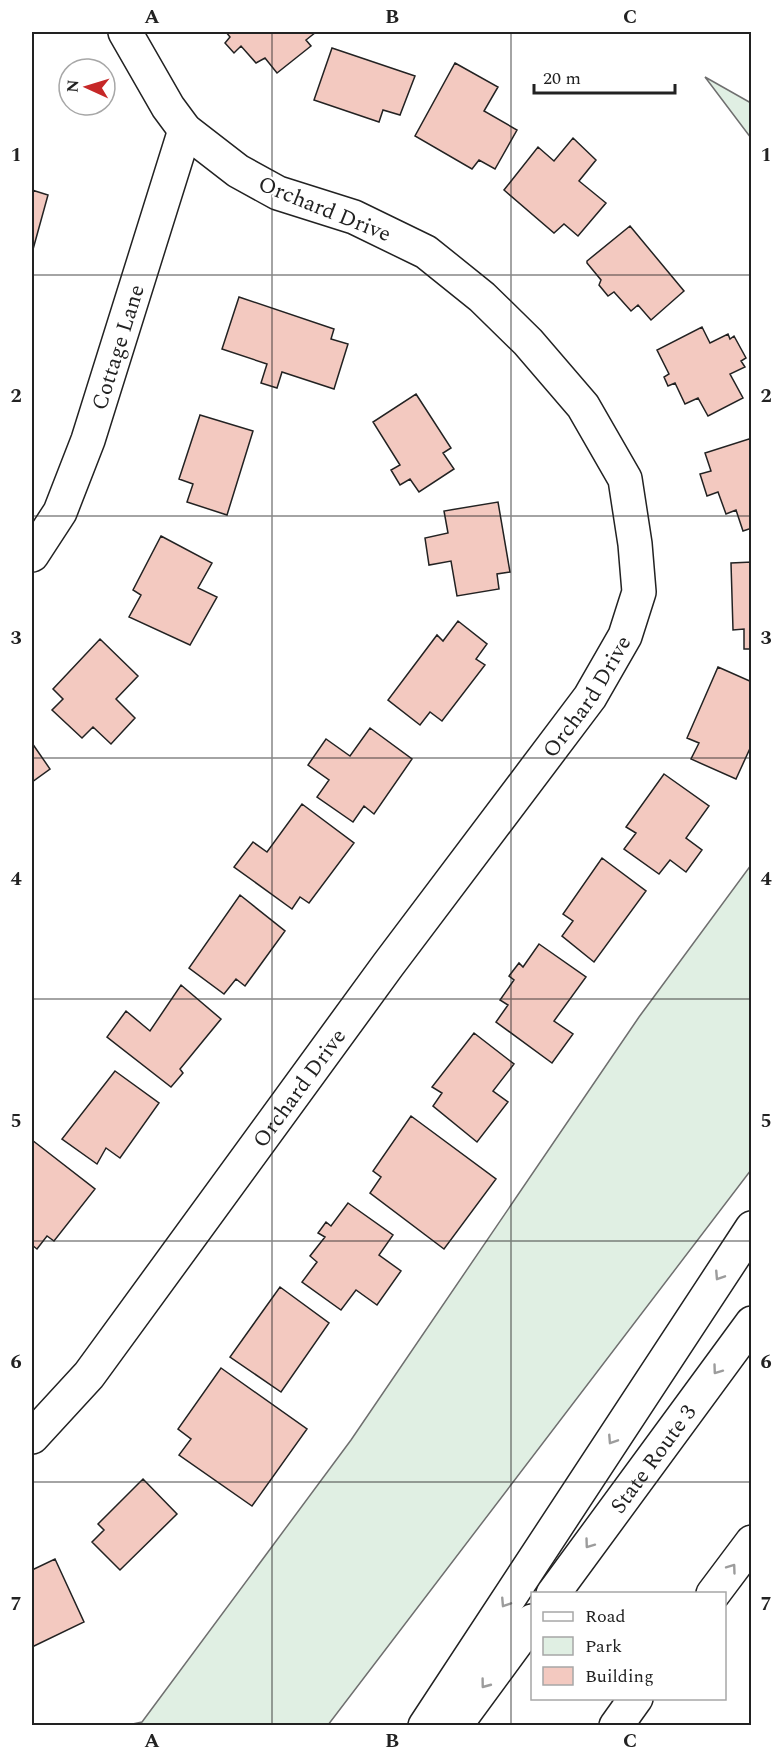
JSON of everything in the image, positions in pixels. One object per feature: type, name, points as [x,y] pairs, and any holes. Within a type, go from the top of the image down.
[{"type":"main road","name":"Orchard Drive","points":[[32,1437],[89,1375],[388,965],[590,697],[625,636],[639,592],[635,544],[625,479],[583,406],[528,342],[482,297],[426,252],[354,217],[278,193],[238,171],[185,130],[168,106],[125,32]]},
{"type":"main road","name":"Cottage Lane","points":[[32,555],[60,512],[88,440],[185,130]]},
{"type":"main road","points":[[425,1725],[752,1228]]},
{"type":"main road","name":"State Route 3","points":[[554,1592],[752,1323]]},
{"type":"main road","points":[[714,1592],[752,1542]]},
{"type":"main road","points":[[455,1725],[531,1622]]},
{"type":"main road","points":[[616,1725],[635,1700]]},
{"type":"green space","points":[[705,77],[751,103],[751,138]]},
{"type":"green space","points":[[751,865],[751,1170],[328,1725],[128,1725],[142,1722],[351,1440],[639,1017]]},
{"type":"building","points":[[226,32],[316,32],[306,40],[311,46],[277,73],[265,58],[256,63],[241,46],[234,53],[225,43],[230,37]]},
{"type":"building","points":[[332,48],[415,76],[400,115],[383,110],[379,122],[314,100]]},
{"type":"building","points":[[455,63],[498,87],[484,111],[517,130],[495,169],[479,160],[472,169],[415,136]]},
{"type":"building","points":[[573,138],[596,160],[579,181],[606,203],[578,236],[564,224],[554,233],[504,190],[538,147],[554,161]]},
{"type":"building","points":[[32,190],[48,195],[32,253]]},
{"type":"building","points":[[630,226],[684,291],[651,320],[638,305],[631,311],[614,292],[608,296],[599,285],[601,280],[587,263]]},
{"type":"building","points":[[239,297],[334,329],[331,339],[348,344],[334,389],[282,372],[277,388],[261,383],[267,364],[222,349]]},
{"type":"building","points":[[702,327],[710,343],[728,334],[730,339],[734,336],[746,358],[741,361],[745,367],[730,374],[743,398],[708,416],[698,398],[685,404],[675,383],[668,386],[664,377],[669,374],[657,350]]},
{"type":"building","points":[[416,394],[451,448],[443,453],[454,469],[419,492],[410,479],[400,485],[391,470],[400,465],[373,422]]},
{"type":"building","points":[[200,415],[253,431],[227,515],[187,502],[193,484],[179,479]]},
{"type":"building","points":[[752,438],[752,528],[743,531],[736,510],[726,514],[718,492],[707,496],[700,474],[711,471],[705,453]]},
{"type":"building","points":[[498,502],[510,572],[497,574],[499,589],[457,596],[451,561],[429,565],[425,538],[448,533],[444,511]]},
{"type":"building","points":[[161,536],[212,563],[198,588],[217,597],[190,645],[129,617],[141,595],[133,590]]},
{"type":"building","points":[[752,562],[752,649],[744,649],[744,629],[733,630],[731,563]]},
{"type":"building","points":[[458,621],[487,644],[476,659],[485,665],[442,721],[430,712],[420,725],[388,700],[437,635],[443,641]]},
{"type":"building","points":[[100,639],[138,676],[116,699],[135,718],[111,744],[93,727],[82,738],[52,710],[63,699],[53,689]]},
{"type":"building","points":[[718,667],[752,682],[752,744],[736,779],[691,759],[699,743],[687,738]]},
{"type":"building","points":[[370,728],[412,759],[374,814],[364,806],[353,822],[317,797],[329,780],[308,765],[326,739],[350,756]]},
{"type":"building","points":[[32,743],[50,769],[32,782]]},
{"type":"building","points":[[664,774],[709,806],[686,838],[702,850],[686,872],[670,860],[659,874],[624,849],[636,833],[626,827]]},
{"type":"building","points":[[302,804],[354,843],[309,903],[300,897],[292,909],[234,867],[253,842],[267,852]]},
{"type":"building","points":[[602,858],[646,891],[594,962],[562,936],[573,921],[563,914]]},
{"type":"building","points":[[240,895],[285,931],[245,986],[236,979],[224,994],[189,968]]},
{"type":"building","points":[[539,944],[586,977],[554,1021],[573,1034],[552,1063],[496,1022],[508,1005],[500,1000],[514,980],[509,976],[519,963],[523,967]]},
{"type":"building","points":[[181,985],[221,1019],[180,1069],[183,1073],[171,1087],[107,1037],[126,1011],[150,1031]]},
{"type":"building","points":[[474,1033],[514,1064],[493,1091],[508,1102],[477,1142],[433,1106],[442,1093],[432,1087]]},
{"type":"building","points":[[115,1071],[159,1103],[120,1158],[106,1148],[97,1164],[62,1139]]},
{"type":"building","points":[[411,1116],[496,1179],[444,1249],[370,1193],[381,1177],[373,1171]]},
{"type":"building","points":[[32,1140],[95,1189],[54,1241],[47,1236],[37,1249],[32,1245]]},
{"type":"building","points":[[348,1203],[393,1235],[379,1255],[401,1271],[377,1305],[356,1290],[341,1310],[302,1282],[317,1262],[310,1256],[325,1237],[318,1233],[326,1222],[331,1226]]},
{"type":"building","points":[[280,1287],[329,1323],[281,1392],[230,1357]]},
{"type":"building","points":[[221,1368],[307,1429],[252,1506],[179,1455],[191,1439],[178,1429]]},
{"type":"building","points":[[143,1479],[177,1514],[120,1570],[92,1542],[104,1530],[98,1524]]},
{"type":"building","points":[[55,1559],[84,1622],[32,1647],[32,1570]]}]
